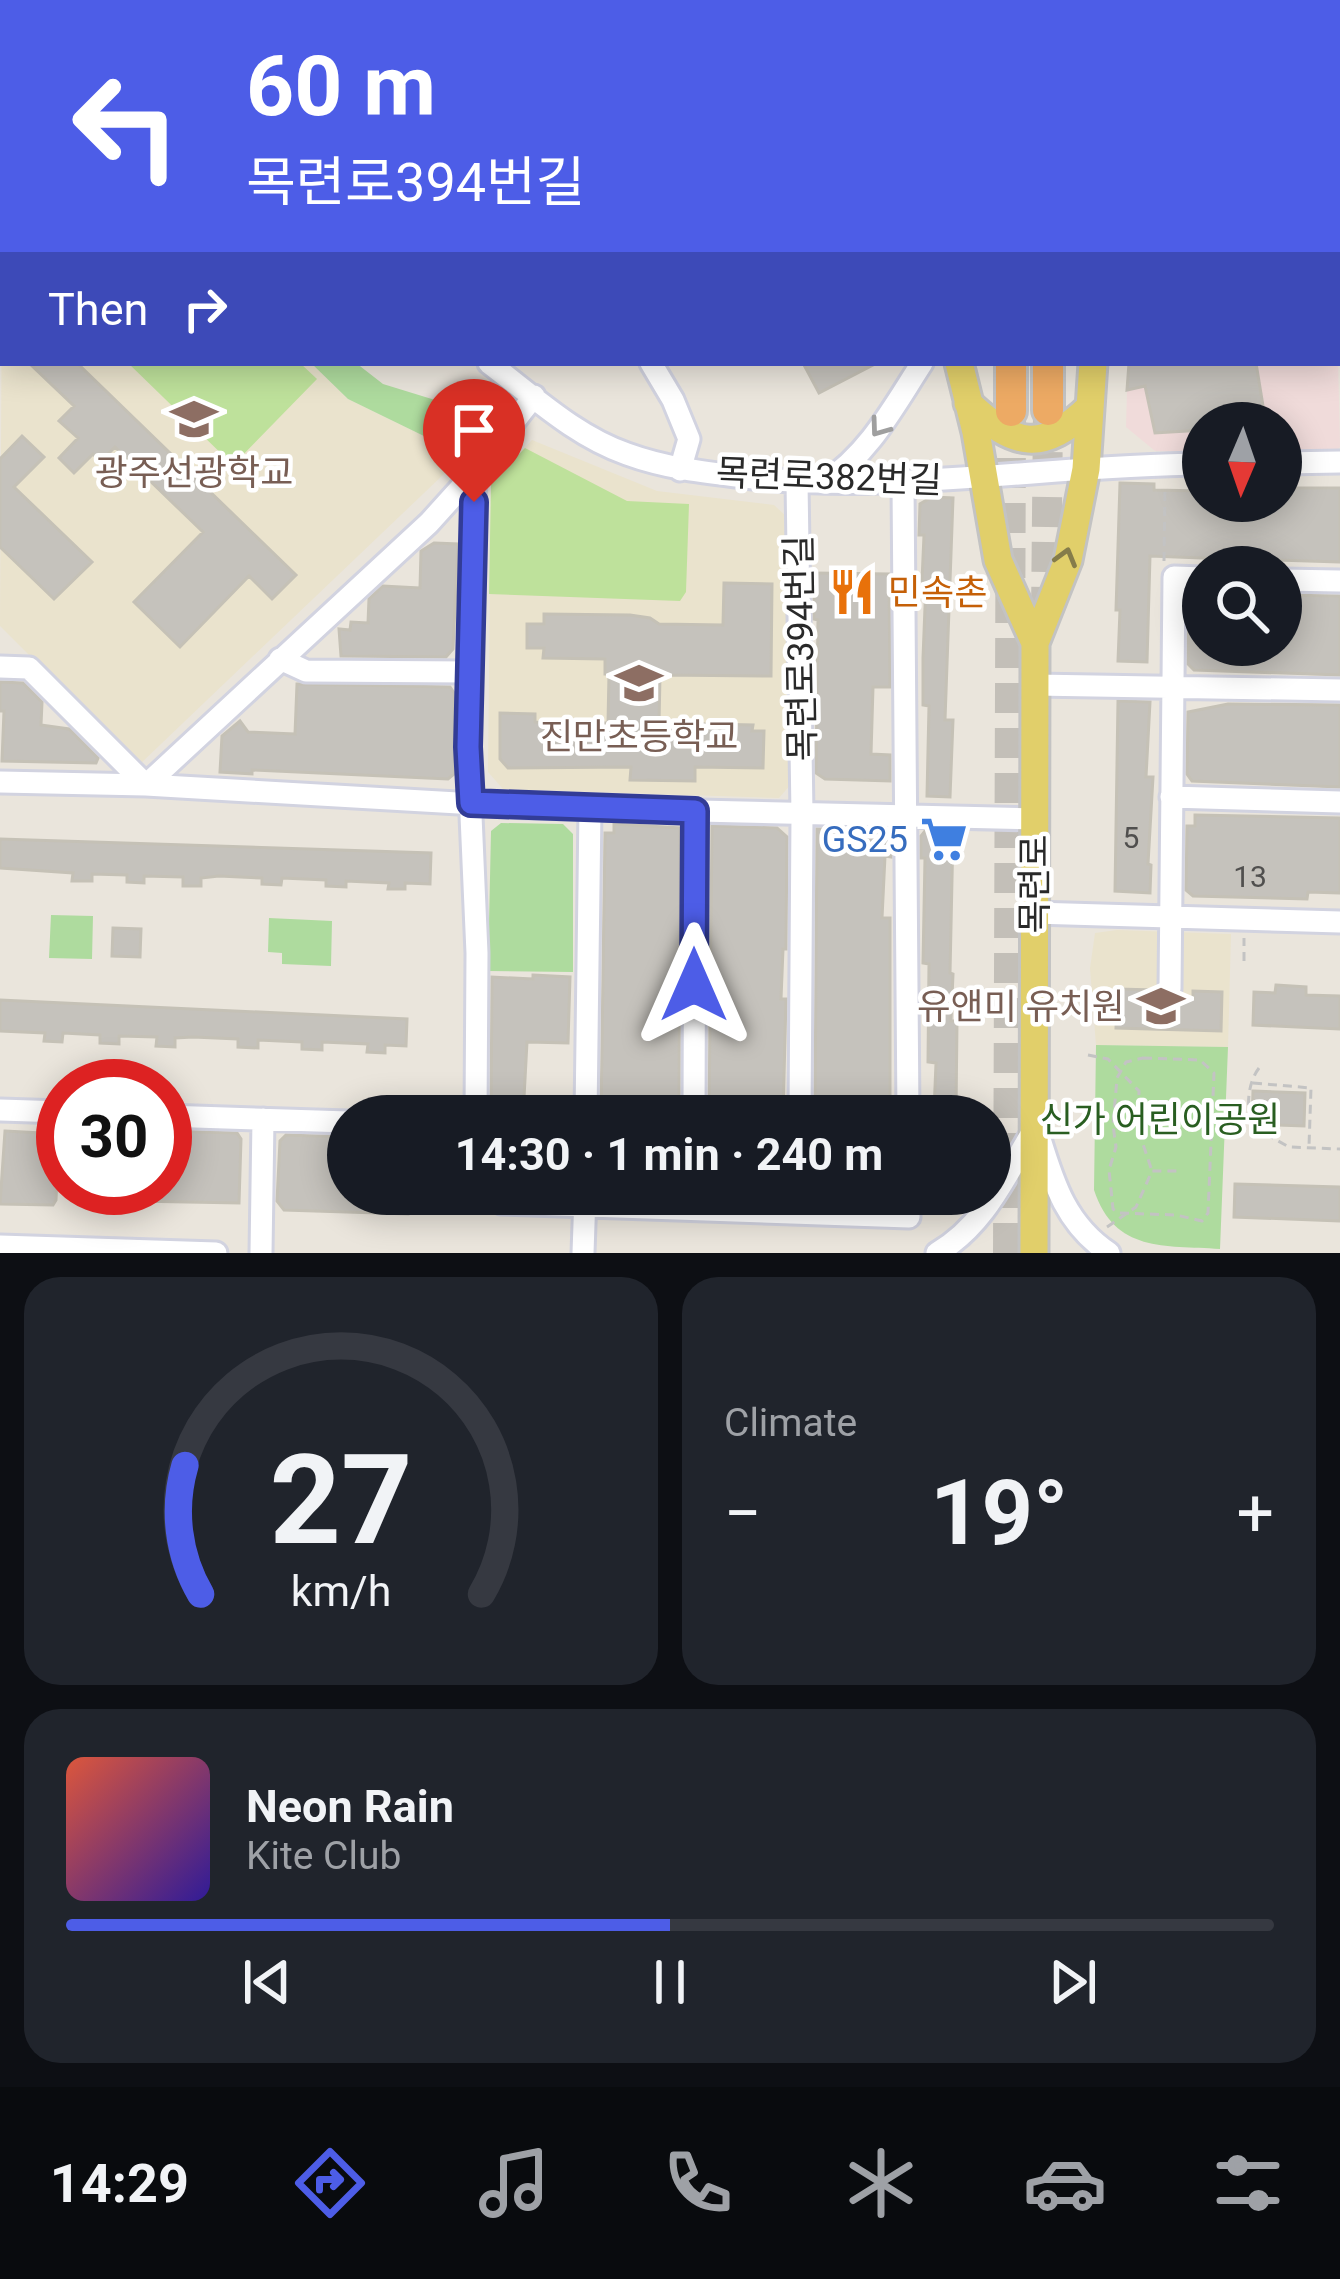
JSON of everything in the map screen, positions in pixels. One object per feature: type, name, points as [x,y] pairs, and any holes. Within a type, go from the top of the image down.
[{"type":"highway","points":[[1011,366],[1011,411]]},
{"type":"highway","points":[[1048,366],[1048,410]]},
{"type":"main road","name":"목련로","points":[[959,366],[998,560],[1036,643]]},
{"type":"main road","name":"목련로","points":[[1034,1253],[1036,643],[1068,560],[1085,469],[1093,366]]},
{"type":"main road","points":[[968,404],[989,423],[1031,441],[1066,430],[1090,406]]},
{"type":"street","name":"목련로382번길","points":[[493,366],[574,428],[607,445],[680,470],[797,482],[903,483],[1182,465]]},
{"type":"street","points":[[653,366],[688,439],[680,470]]},
{"type":"street","points":[[825,483],[847,468],[880,428],[920,366]]},
{"type":"street","points":[[0,667],[29,668],[146,785],[429,523],[534,396]]},
{"type":"street","points":[[1302,463],[1340,462]]},
{"type":"street","points":[[475,472],[470,672],[476,1095]]},
{"type":"street","name":"목련로394번길","points":[[797,482],[800,1095]]},
{"type":"street","points":[[903,483],[908,1095]]},
{"type":"street","points":[[1170,989],[1174,577],[1182,577]]},
{"type":"street","points":[[1302,580],[1340,581]]},
{"type":"street","points":[[280,659],[306,671],[470,672]]},
{"type":"street","points":[[1034,685],[1340,690]]},
{"type":"street","name":"목련로394번길","points":[[0,782],[590,808],[1034,819]]},
{"type":"street","points":[[1171,797],[1340,802]]},
{"type":"street","points":[[586,1095],[590,808]]},
{"type":"street","points":[[694,1095],[695,811]]},
{"type":"street","points":[[1034,914],[1340,922]]},
{"type":"street","points":[[0,1110],[36,1111]]},
{"type":"street","points":[[192,1117],[327,1121]]},
{"type":"street","points":[[261,1253],[263,1119]]},
{"type":"street","points":[[937,1253],[980,1220],[1036,1126]]},
{"type":"street","name":"목련로","points":[[1036,1126],[1057,1195],[1095,1244],[1109,1253]]},
{"type":"street","points":[[583,1253],[584,1215]]},
{"type":"street","points":[[0,1246],[216,1253]]},
{"type":"path","points":[[1165,479],[1164,565],[1174,577]]},
{"type":"path","points":[[1088,1055],[1108,1059],[1139,1091],[1138,1129],[1153,1171],[1136,1208],[1106,1228]]},
{"type":"path","points":[[1143,1058],[1200,1060],[1214,1073],[1205,1219],[1127,1214],[1114,1211],[1110,1197],[1120,1072],[1126,1062],[1143,1058]]},
{"type":"path","points":[[1259,1068],[1252,1082],[1251,1124],[1276,1142],[1340,1149]]},
{"type":"path","points":[[1252,1082],[1311,1088],[1309,1148]]},
{"type":"path","points":[[1153,1171],[1178,1171]]},
{"type":"shaded area","name":"광주선광학교","points":[[1,366],[314,366],[348,399],[428,438],[445,473],[139,765],[0,626]]},
{"type":"shaded area","points":[[1229,366],[1338,366],[1340,447],[1335,452],[1302,453],[1302,402],[1182,402],[1182,452],[1155,451],[1126,427],[1127,390]]},
{"type":"shaded area","name":"진만초등학교","points":[[532,440],[657,491],[774,505],[788,518],[792,783],[779,798],[503,789],[488,772],[491,483]]},
{"type":"shaded area","name":"유앤미 유치원","points":[[1095,933],[1231,934],[1228,1047],[1096,1045],[1090,968]]},
{"type":"green space","points":[[131,366],[303,366],[317,379],[233,465]]},
{"type":"green space","points":[[314,366],[360,366],[383,384],[448,404],[481,427],[445,473],[428,438],[348,399]]},
{"type":"green space","points":[[525,448],[627,501],[689,504],[686,592],[680,601],[489,594],[491,483]]},
{"type":"green space","points":[[501,823],[563,824],[573,834],[573,972],[488,971],[491,831]]},
{"type":"green space","points":[[51,915],[93,916],[92,959],[49,958]]},
{"type":"green space","points":[[269,918],[332,921],[331,966],[282,964],[282,953],[268,952]]},
{"type":"green space","name":"신가 어린이공원","points":[[1096,1045],[1228,1047],[1220,1249],[1144,1242],[1115,1225],[1103,1210],[1094,1190]]},
{"type":"building","points":[[32,366],[80,366],[296,575],[272,599],[249,576],[180,647],[134,602],[203,532],[115,447],[101,461],[93,454],[74,473],[59,458],[78,438],[59,421],[74,406]]},
{"type":"building","points":[[805,366],[871,366],[819,393]]},
{"type":"building","points":[[1129,366],[1256,366],[1262,402],[1182,402],[1182,431],[1155,433],[1145,386],[1127,390]]},
{"type":"building","points":[[22,436],[44,457],[14,487],[92,562],[54,599],[0,547],[0,459]]},
{"type":"building","points":[[1120,483],[1182,491],[1182,522],[1302,522],[1302,488],[1340,488],[1340,562],[1302,561],[1302,546],[1182,546],[1182,557],[1150,556],[1147,662],[1118,661],[1120,610],[1116,610]]},
{"type":"building","points":[[932,497],[953,498],[945,720],[953,720],[950,797],[927,796],[926,582],[922,581],[924,535],[919,535],[920,504]]},
{"type":"building","points":[[434,543],[458,544],[453,649],[446,657],[341,656],[339,629],[350,630],[351,622],[368,623],[369,599],[383,586],[420,588],[421,551]]},
{"type":"building","points":[[814,573],[889,574],[890,687],[873,687],[871,754],[890,755],[890,781],[825,779],[816,773]]},
{"type":"building","points":[[724,583],[772,584],[771,676],[660,675],[659,723],[753,725],[752,731],[764,731],[763,768],[695,767],[695,781],[630,780],[631,767],[508,768],[500,759],[500,713],[535,714],[535,722],[608,723],[605,659],[543,658],[544,648],[527,648],[527,624],[544,624],[544,614],[630,615],[659,624],[723,625]]},
{"type":"building","points":[[1302,595],[1340,596],[1340,675],[1194,670],[1190,666],[1302,666]]},
{"type":"building","points":[[0,682],[23,683],[42,702],[41,725],[69,729],[98,758],[96,763],[2,761]]},
{"type":"building","points":[[297,684],[450,687],[454,693],[454,774],[448,779],[220,772],[222,736],[240,721],[248,732],[295,734]]},
{"type":"building","points":[[1118,701],[1150,702],[1146,777],[1153,777],[1150,893],[1115,891]]},
{"type":"building","points":[[1228,704],[1340,705],[1340,787],[1192,781],[1187,774],[1188,712]]},
{"type":"building","points":[[1195,815],[1340,818],[1340,893],[1308,892],[1307,899],[1193,896],[1186,890],[1187,826],[1195,826]]},
{"type":"building","points":[[614,824],[680,828],[679,1095],[601,1095],[605,833],[614,833]]},
{"type":"building","points":[[712,826],[777,828],[787,837],[781,999],[786,999],[784,1095],[709,1095]]},
{"type":"building","points":[[817,829],[891,831],[882,918],[890,918],[890,1095],[815,1095]]},
{"type":"building","points":[[925,831],[953,832],[950,973],[951,1021],[957,1021],[956,1095],[935,1095],[936,1063],[928,1062],[929,964],[923,963],[925,858],[921,858]]},
{"type":"building","points":[[0,839],[431,853],[430,884],[405,883],[405,889],[388,889],[389,883],[346,881],[346,887],[326,886],[326,880],[282,878],[281,885],[262,884],[262,878],[219,876],[201,878],[201,886],[183,886],[183,877],[144,876],[144,883],[127,882],[127,875],[92,874],[92,881],[72,881],[73,873],[0,868]]},
{"type":"building","points":[[113,928],[141,929],[140,957],[112,956]]},
{"type":"building","points":[[533,975],[570,977],[568,1043],[527,1042],[524,1095],[491,1095],[492,977],[533,979]]},
{"type":"building","points":[[1276,985],[1306,987],[1306,995],[1340,996],[1340,1029],[1253,1025],[1254,992],[1275,993]]},
{"type":"building","points":[[1117,989],[1154,990],[1154,997],[1169,1004],[1193,998],[1193,991],[1222,992],[1221,1031],[1116,1028]]},
{"type":"building","points":[[0,1000],[407,1019],[406,1046],[385,1045],[385,1053],[367,1052],[368,1044],[322,1042],[322,1050],[302,1049],[302,1042],[258,1040],[258,1048],[238,1047],[238,1039],[193,1037],[175,1038],[175,1047],[156,1046],[157,1037],[119,1036],[119,1044],[100,1043],[100,1035],[63,1033],[62,1042],[44,1041],[45,1033],[0,1031]]},
{"type":"building","points":[[1253,1091],[1305,1093],[1304,1126],[1252,1124]]},
{"type":"building","points":[[5,1131],[36,1133],[36,1205],[0,1204]]},
{"type":"building","points":[[192,1132],[237,1133],[241,1139],[239,1203],[192,1202]]},
{"type":"building","points":[[286,1135],[327,1136],[327,1211],[284,1210],[277,1201],[280,1141]]},
{"type":"building","points":[[1235,1184],[1340,1187],[1340,1221],[1234,1217]]},
{"type":"tunnel","points":[[1008,1253],[1011,411]]},
{"type":"tunnel","points":[[1046,617],[1048,413]]},
{"type":"place","name":"광주선광학교","points":[[194,419]]},
{"type":"place","name":"민속촌","points":[[852,592]]},
{"type":"place","name":"진만초등학교","points":[[639,683]]},
{"type":"place","name":"GS25","points":[[944,839]]},
{"type":"place","name":"유앤미 유치원","points":[[1161,1006]]},
{"type":"route","points":[[474,502],[471,803],[695,811],[694,985]]}]
